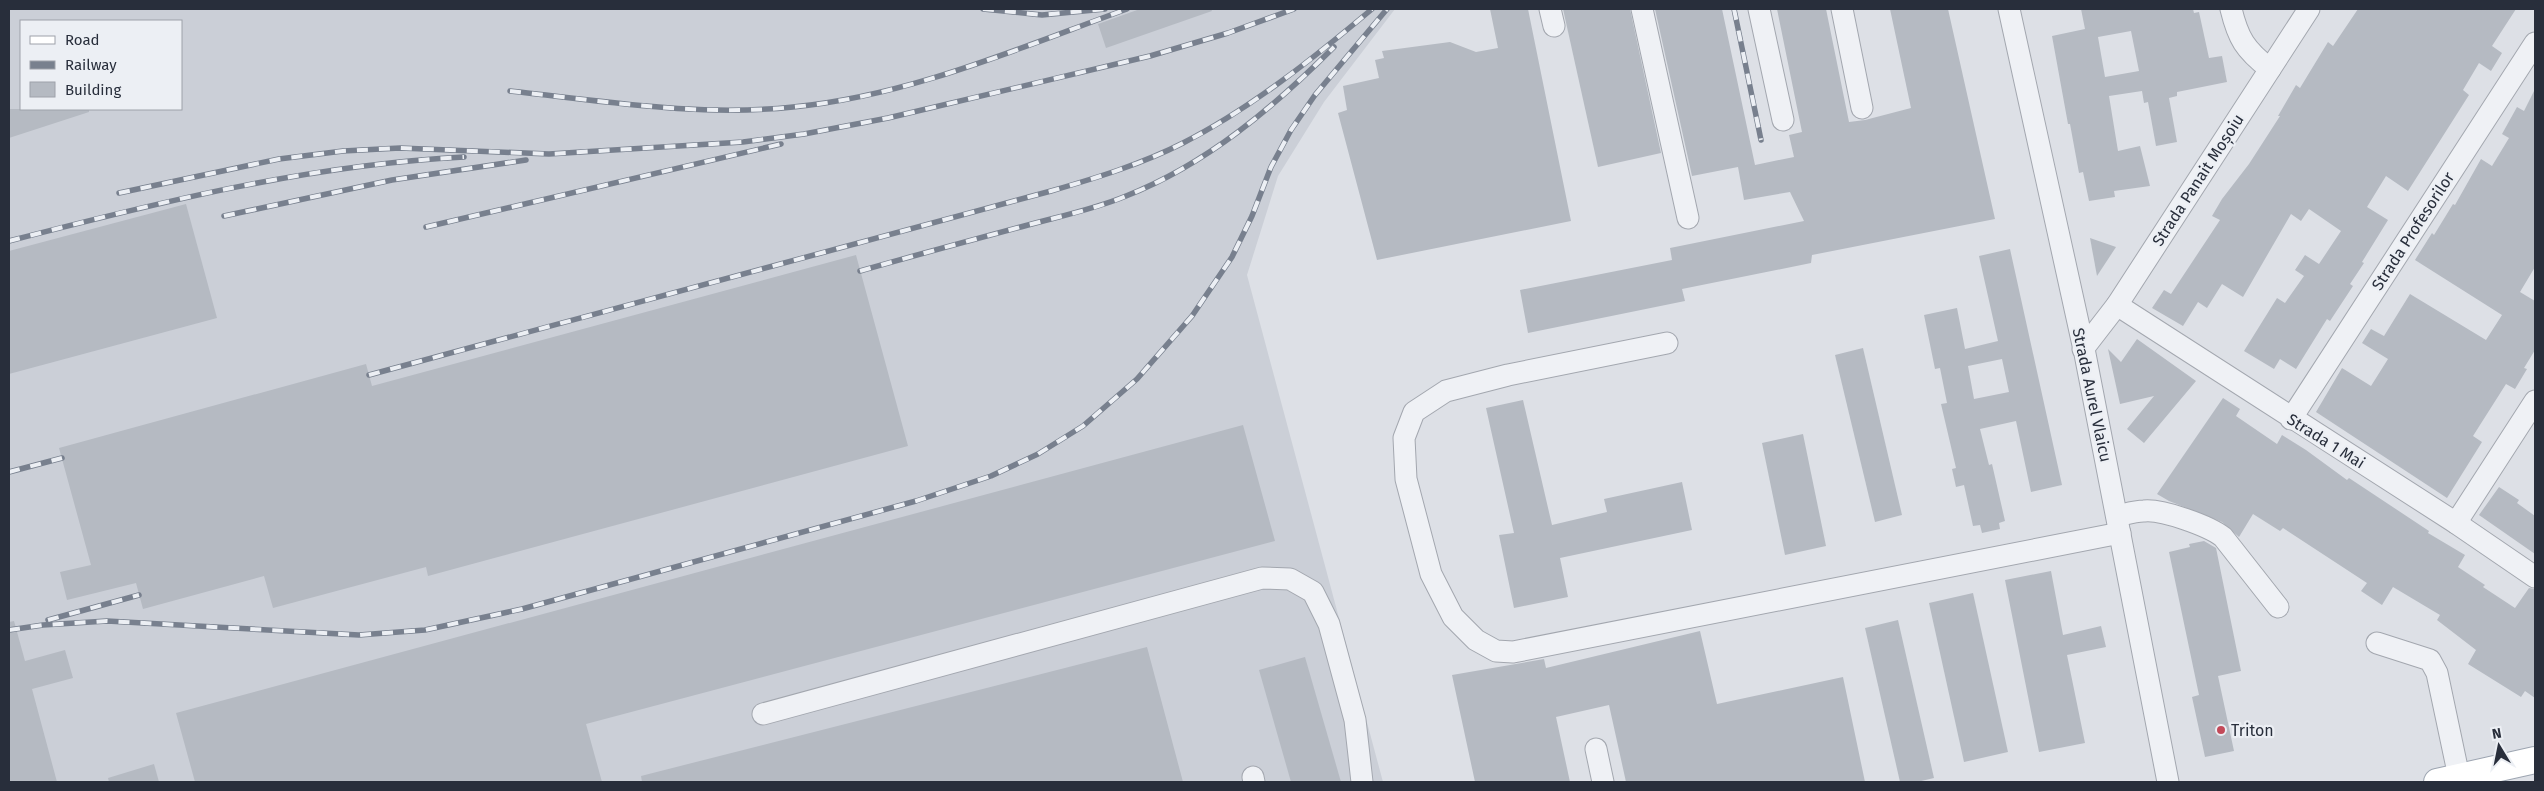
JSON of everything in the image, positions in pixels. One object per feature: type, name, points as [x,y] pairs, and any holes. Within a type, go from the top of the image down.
[{"type":"main road","points":[[2448,780],[2535,760]]},
{"type":"street","points":[[1642,9],[1688,218]]},
{"type":"street","points":[[1759,9],[1783,120]]},
{"type":"street","points":[[1842,9],[1862,108]]},
{"type":"street","name":"Strada Aurel Vlaicu","points":[[2009,9],[2083,349],[2168,782]]},
{"type":"street","points":[[2231,9],[2237,31],[2246,48],[2270,69]]},
{"type":"street","name":"Strada Panait Moșoiu","points":[[2083,349],[2117,305],[2309,9]]},
{"type":"street","name":"Strada Profesorilor","points":[[2291,419],[2535,44]]},
{"type":"street","name":"Strada 1 Mai","points":[[2117,305],[2291,419],[2456,523],[2535,577]]},
{"type":"street","points":[[1667,343],[1508,375],[1446,391],[1414,412],[1404,438],[1406,479],[1431,574],[1453,617],[1476,640],[1496,651],[1513,652],[2118,524],[2150,511],[2203,524],[2215,531],[2223,537],[2278,607]]},
{"type":"street","points":[[2456,523],[2535,401]]},
{"type":"street","points":[[763,714],[1262,578],[1290,579],[1313,592],[1329,624],[1354,720],[1362,782]]},
{"type":"street","points":[[2377,643],[2430,660],[2437,673],[2448,780]]},
{"type":"street","points":[[1596,748],[1603,782]]},
{"type":"shaded area","points":[[9,9],[1395,9],[1324,102],[1278,176],[1247,275],[1383,782],[9,782]]},
{"type":"building","points":[[1140,9],[1211,9],[1212,11],[1106,48],[1098,24]]},
{"type":"building","points":[[1490,9],[1528,9],[1571,221],[1377,260],[1338,113],[1347,110],[1343,86],[1379,78],[1375,60],[1384,58],[1382,51],[1450,42],[1476,52],[1498,48]]},
{"type":"building","points":[[1563,9],[1630,9],[1661,153],[1598,167]]},
{"type":"building","points":[[1655,9],[1722,9],[1755,165],[1794,157],[1789,135],[1802,132],[1777,9],[1826,9],[1849,122],[1865,120],[1911,108],[1890,9],[1948,9],[1995,219],[1812,255],[1811,263],[1682,289],[1685,301],[1528,333],[1520,290],[1672,260],[1670,248],[1804,221],[1790,192],[1744,200],[1738,167],[1692,176]]},
{"type":"building","points":[[2081,9],[2193,9],[2194,13],[2199,12],[2209,58],[2222,56],[2227,82],[2177,92],[2177,96],[2169,98],[2177,142],[2156,146],[2148,102],[2144,103],[2142,91],[2109,96],[2118,151],[2140,146],[2150,186],[2114,191],[2115,197],[2089,201],[2083,172],[2079,173],[2070,124],[2068,124],[2052,36],[2085,29]],"holes":[[[2131,31],[2139,71],[2105,77],[2098,37]]]},
{"type":"building","points":[[2358,9],[2516,9],[2492,46],[2502,53],[2491,71],[2479,63],[2463,90],[2469,95],[2408,191],[2386,176],[2367,207],[2388,220],[2350,284],[2353,286],[2330,321],[2327,319],[2296,369],[2280,359],[2274,369],[2244,351],[2277,298],[2285,303],[2304,276],[2295,270],[2305,255],[2319,264],[2341,231],[2309,209],[2301,221],[2291,214],[2243,297],[2222,284],[2207,308],[2198,302],[2183,326],[2152,308],[2164,290],[2171,294],[2220,220],[2212,216],[2280,116],[2278,116],[2296,85],[2300,88],[2328,42],[2333,46]]},
{"type":"building","points":[[2535,89],[2535,267],[2520,292],[2535,301],[2535,350],[2524,368],[2527,369],[2515,389],[2506,384],[2473,436],[2482,442],[2447,498],[2316,412],[2342,368],[2371,386],[2388,359],[2362,343],[2371,329],[2384,336],[2410,294],[2486,340],[2502,315],[2415,260],[2432,233],[2434,235],[2453,204],[2455,205],[2481,159],[2492,166],[2509,138],[2502,134],[2517,107],[2524,111]]},
{"type":"building","points":[[9,109],[89,110],[89,112],[9,138]]},
{"type":"building","points":[[186,204],[217,318],[9,374],[9,251]]},
{"type":"building","points":[[2090,238],[2116,247],[2097,276]]},
{"type":"building","points":[[2010,249],[2062,485],[2031,492],[2016,421],[1980,429],[1989,465],[1992,464],[2005,521],[1999,523],[2000,529],[1982,533],[1980,525],[1973,526],[1964,485],[1956,487],[1952,469],[1956,468],[1941,404],[1947,403],[1940,368],[1935,369],[1924,315],[1957,308],[1965,349],[1998,341],[1979,256]],"holes":[[[2002,359],[2009,392],[1974,399],[1968,366]]]},
{"type":"building","points":[[856,255],[908,446],[428,576],[426,567],[273,608],[264,576],[143,609],[136,583],[67,600],[60,572],[91,565],[59,448],[366,364],[372,386]]},
{"type":"building","points":[[2137,339],[2196,381],[2144,443],[2127,429],[2154,396],[2120,404],[2108,349],[2121,362]]},
{"type":"building","points":[[1863,348],[1902,515],[1875,522],[1835,355]]},
{"type":"building","points":[[2223,398],[2240,409],[2236,416],[2277,444],[2282,435],[2347,480],[2349,478],[2429,531],[2428,533],[2465,555],[2458,567],[2485,585],[2483,587],[2515,608],[2529,588],[2535,589],[2535,698],[2525,691],[2521,697],[2468,664],[2476,650],[2437,620],[2440,615],[2393,587],[2382,605],[2361,591],[2367,583],[2283,528],[2280,531],[2253,514],[2239,537],[2222,522],[2169,501],[2157,494]]},
{"type":"building","points":[[1523,400],[1552,525],[1607,512],[1604,499],[1682,482],[1692,530],[1560,558],[1568,597],[1514,608],[1499,535],[1514,533],[1486,408]]},
{"type":"building","points":[[1243,425],[1275,541],[586,724],[602,782],[195,782],[176,713]]},
{"type":"building","points":[[1803,434],[1826,546],[1785,555],[1762,443]]},
{"type":"building","points":[[2499,487],[2519,500],[2517,503],[2535,516],[2535,554],[2479,515]]},
{"type":"building","points":[[2204,541],[2216,548],[2241,671],[2218,676],[2234,751],[2205,757],[2192,697],[2199,695],[2169,552],[2190,547],[2189,544]]},
{"type":"building","points":[[2051,571],[2063,635],[2101,626],[2106,647],[2067,655],[2085,743],[2039,752],[2005,580]]},
{"type":"building","points":[[1973,593],[2008,752],[1964,762],[1929,603]]},
{"type":"building","points":[[1898,620],[1934,778],[1917,782],[1900,782],[1865,628]]},
{"type":"building","points":[[14,621],[25,661],[65,650],[73,678],[32,689],[57,782],[9,782],[9,622]]},
{"type":"building","points":[[1700,631],[1717,704],[1843,677],[1865,782],[1626,782],[1609,705],[1556,717],[1570,782],[1475,782],[1452,675],[1544,659],[1546,668]]},
{"type":"building","points":[[1147,647],[1183,782],[642,782],[641,776]]},
{"type":"building","points":[[1305,657],[1341,782],[1291,782],[1259,670]]},
{"type":"building","points":[[154,764],[159,782],[109,782],[108,778]]},
{"type":"railway","points":[[983,9],[1042,15],[1105,9]]},
{"type":"railway","points":[[510,91],[687,109],[758,110],[793,107],[879,93],[921,81],[1004,54],[1127,9]]},
{"type":"railway","points":[[119,193],[279,159],[343,151],[400,148],[549,154],[743,142],[804,134],[888,118],[1150,56],[1228,33],[1294,9]]},
{"type":"railway","points":[[369,375],[1051,191],[1135,164],[1183,143],[1233,114],[1305,64],[1372,9]]},
{"type":"railway","points":[[9,630],[43,625],[107,621],[359,635],[425,630],[522,609],[916,501],[991,476],[1038,454],[1083,426],[1137,379],[1192,316],[1232,257],[1252,216],[1271,167],[1291,130],[1315,95],[1387,9]]},
{"type":"railway","points":[[1734,9],[1761,140]]},
{"type":"railway","points":[[860,271],[1090,209],[1156,183],[1212,151],[1238,132],[1288,91],[1334,47]]},
{"type":"railway","points":[[426,227],[781,144]]},
{"type":"railway","points":[[9,241],[178,199],[235,187],[348,168],[464,157]]},
{"type":"railway","points":[[224,216],[392,180],[526,160]]},
{"type":"railway","points":[[9,472],[62,458]]},
{"type":"railway","points":[[48,620],[139,595]]},
{"type":"place","name":"Triton","points":[[2221,730]]}]
